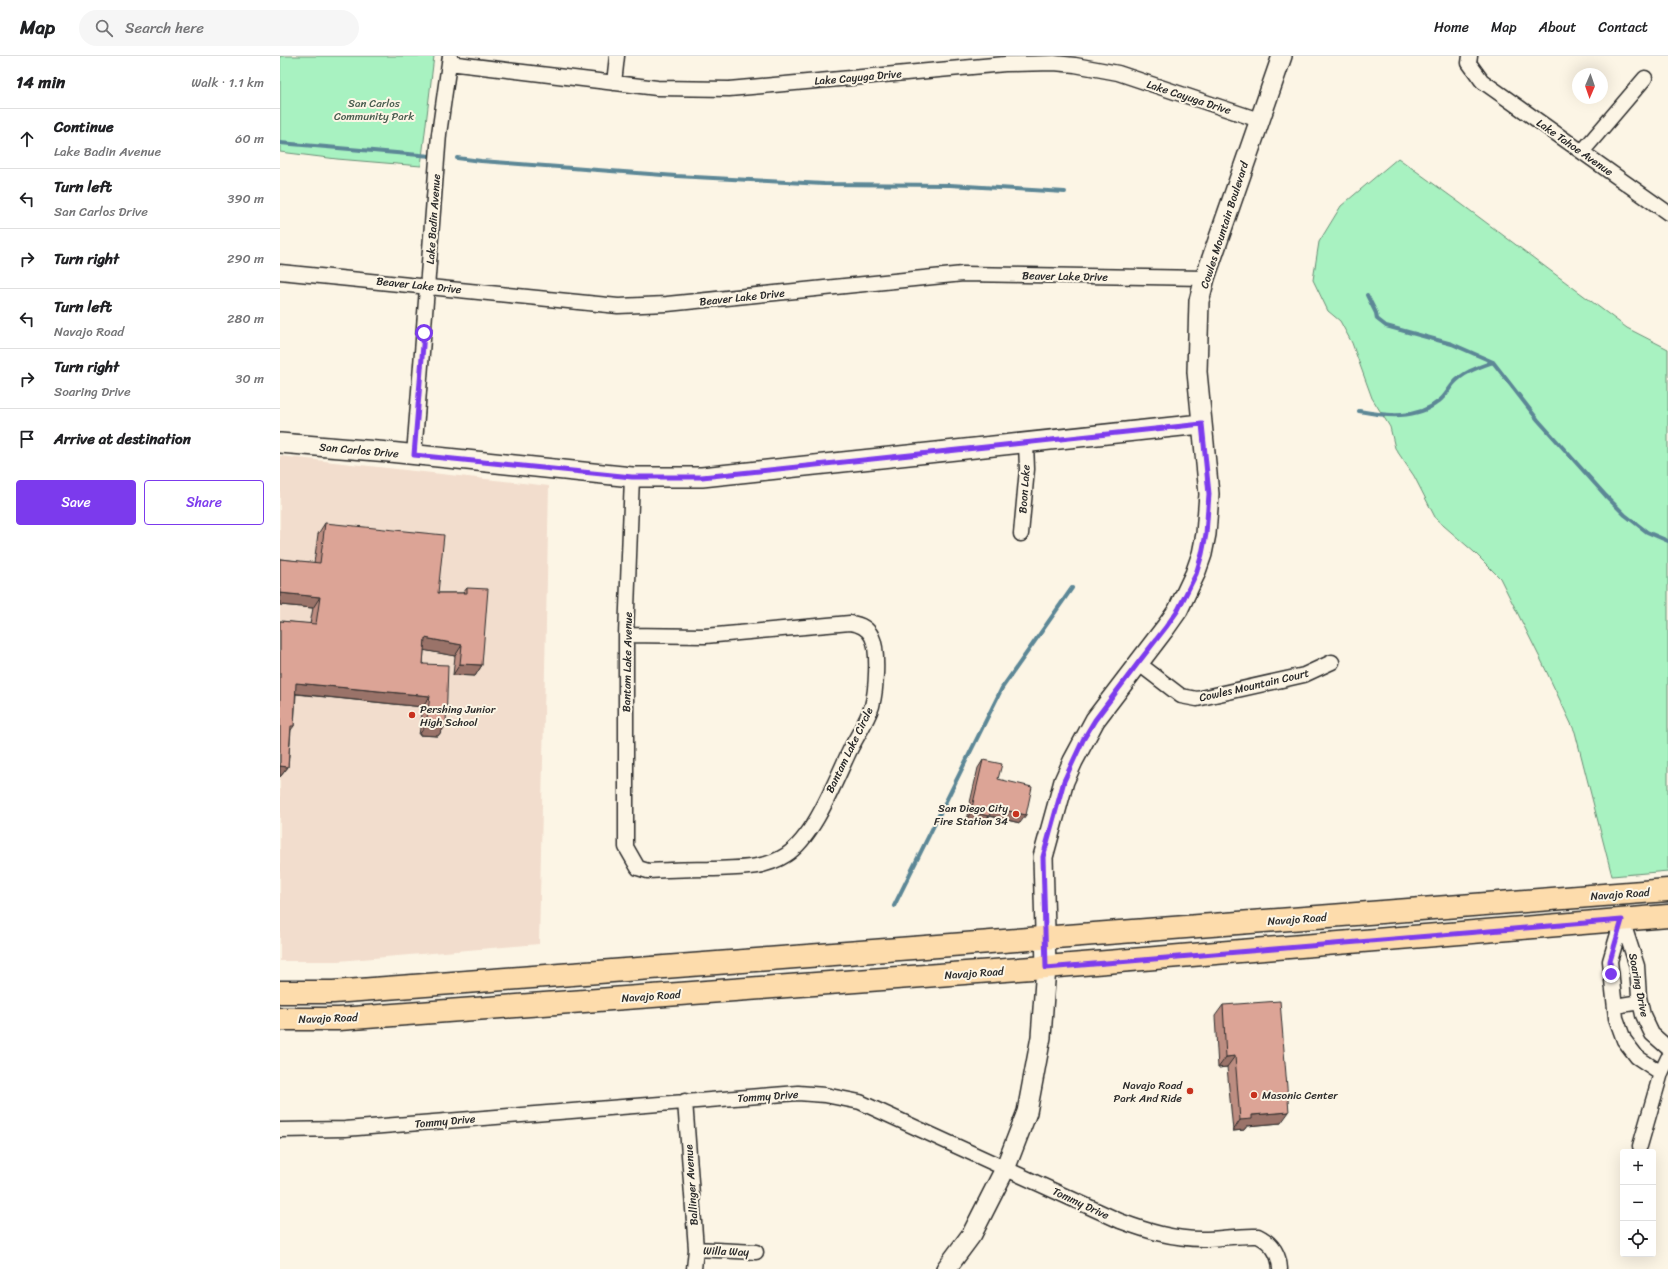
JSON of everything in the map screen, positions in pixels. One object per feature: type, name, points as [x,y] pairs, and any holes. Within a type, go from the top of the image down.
[{"type":"main road","name":"Navajo Road","points":[[280,992],[333,992],[1044,939],[1668,890]]},
{"type":"main road","points":[[1622,920],[1634,908],[1668,904]]},
{"type":"main road","name":"Navajo Road","points":[[280,1019],[340,1019],[1046,968],[1668,916]]},
{"type":"street","points":[[614,83],[617,56]]},
{"type":"street","name":"Cowles Mountain Boulevard","points":[[946,1269],[972,1234],[1005,1169],[1027,1112],[1041,1037],[1046,968],[1044,939],[1043,857],[1064,781],[1083,740],[1095,720],[1178,610],[1196,574],[1202,554],[1206,534],[1209,494],[1197,372],[1199,301],[1205,278],[1282,56]]},
{"type":"street","name":"Lake Tahoe Avenue","points":[[1470,56],[1469,63],[1482,81],[1668,213]]},
{"type":"street","name":"Lake Cayuga Drive","points":[[450,60],[657,88],[729,89],[1005,64],[1054,63],[1075,65],[1118,73],[1259,120]]},
{"type":"street","name":"Lake Badin Avenue","points":[[414,455],[439,134],[450,60]]},
{"type":"street","points":[[1582,152],[1645,78]]},
{"type":"street","name":"Beaver Lake Drive","points":[[280,272],[618,306],[667,304],[962,274],[1205,278]]},
{"type":"street","name":"San Carlos Drive","points":[[280,442],[632,477],[702,477],[1202,424]]},
{"type":"street","name":"Boon Lake","points":[[1021,534],[1027,469],[1026,443]]},
{"type":"street","name":"Bantam Lake Avenue","points":[[626,847],[626,635],[632,477]]},
{"type":"street","name":"Bantam Lake Circle","points":[[626,635],[705,636],[850,623],[862,627],[872,636],[876,658],[872,706],[815,821],[803,840],[795,848],[775,861],[752,867],[648,871],[638,868],[626,847]]},
{"type":"street","name":"Cowles Mountain Court","points":[[1138,663],[1181,696],[1197,699],[1304,675],[1332,662]]},
{"type":"street","name":"Soaring Drive","points":[[1622,920],[1637,966],[1640,1002],[1644,1015],[1652,1034],[1668,1048]]},
{"type":"street","name":"Soaring Drive","points":[[1622,920],[1610,961],[1616,1018],[1624,1040],[1637,1057],[1660,1073]]},
{"type":"street","points":[[1615,1006],[1640,1002]]},
{"type":"street","points":[[1640,1146],[1660,1073],[1668,1058]]},
{"type":"street","name":"Tommy Drive","points":[[280,1130],[345,1129],[798,1094],[842,1098],[860,1102],[1120,1221],[1151,1232],[1178,1238],[1228,1238],[1258,1236],[1266,1240],[1272,1246],[1277,1254],[1280,1269]]},
{"type":"street","name":"Ballinger Avenue","points":[[684,1102],[696,1249],[694,1269]]},
{"type":"street","name":"Willa Way","points":[[696,1249],[756,1252]]},
{"type":"shaded area","name":"Pershing Junior High School","points":[[280,456],[549,486],[539,944],[338,961],[280,961]]},
{"type":"green space","name":"San Carlos Community Park","points":[[280,56],[434,56],[421,166],[337,159],[280,152]]},
{"type":"green space","points":[[1398,158],[1627,328],[1668,349],[1668,871],[1612,876],[1575,732],[1500,578],[1474,552],[1436,519],[1414,476],[1395,448],[1390,427],[1372,398],[1352,343],[1340,321],[1328,311],[1313,280],[1319,242],[1341,206]]},
{"type":"building","points":[[325,523],[444,535],[438,593],[467,593],[467,588],[488,589],[482,665],[460,664],[462,645],[425,638],[423,664],[448,665],[446,725],[426,725],[430,696],[296,683],[294,726],[291,726],[288,767],[280,766],[280,621],[316,624],[320,597],[280,593],[280,559],[320,563]]},
{"type":"building","points":[[983,760],[1002,764],[998,779],[1032,787],[1026,815],[992,807],[989,816],[971,812]]},
{"type":"building","name":"Masonic Center","points":[[1280,1001],[1289,1112],[1252,1115],[1252,1119],[1240,1120],[1235,1056],[1226,1057],[1223,1005]]},
{"type":"waterway","points":[[280,143],[431,156]]},
{"type":"waterway","points":[[457,158],[676,176],[824,184],[950,185],[1065,192]]},
{"type":"waterway","points":[[1367,295],[1376,313],[1377,319],[1386,326],[1452,344],[1493,362],[1538,420],[1606,496],[1625,515],[1647,532],[1668,541]]},
{"type":"waterway","points":[[1359,411],[1390,415],[1411,414],[1421,411],[1430,407],[1441,399],[1453,384],[1462,376],[1472,370],[1493,362]]},
{"type":"waterway","points":[[894,906],[1002,688],[1072,588]]},
{"type":"place","name":"Pershing Junior High School","points":[[412,715]]},
{"type":"place","name":"San Diego City Fire Station 34","points":[[1016,814]]},
{"type":"place","name":"Navajo Road Park And Ride","points":[[1190,1091]]},
{"type":"place","name":"Masonic Center","points":[[1254,1095]]},
{"type":"route","points":[[424,333],[414,455],[632,477],[702,477],[1202,424],[1209,494],[1206,534],[1202,554],[1196,574],[1178,610],[1095,720],[1083,740],[1064,781],[1043,857],[1044,939],[1046,968],[1622,920],[1610,961],[1611,974]]}]
